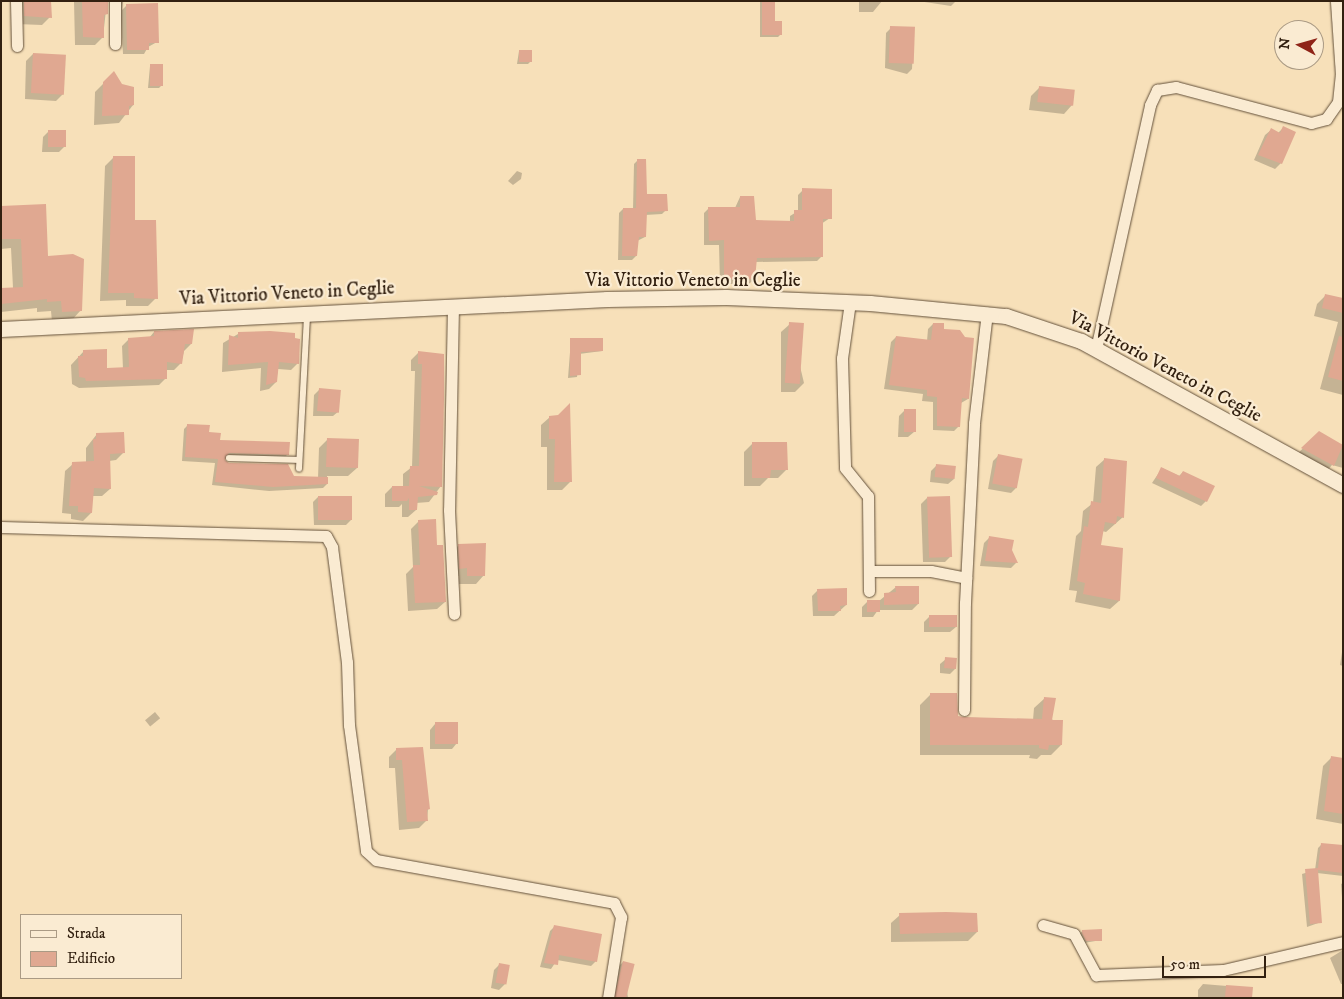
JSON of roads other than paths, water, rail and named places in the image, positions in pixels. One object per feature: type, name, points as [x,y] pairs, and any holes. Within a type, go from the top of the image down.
[{"type":"main road","name":"Via Vittorio Veneto in Ceglie","points":[[1,329],[453,306],[726,297],[850,302],[987,313],[1041,326],[1096,349],[1343,485]]},
{"type":"street","points":[[16,1],[17,46]]},
{"type":"street","points":[[115,1],[115,44]]},
{"type":"street","points":[[1096,349],[1150,105],[1157,90],[1176,87],[1311,123],[1326,119],[1338,102],[1341,75],[1336,1]]},
{"type":"street","points":[[850,302],[842,358],[845,468],[868,496],[869,591]]},
{"type":"street","points":[[453,306],[449,510],[454,614]]},
{"type":"street","points":[[964,710],[966,578],[974,423],[987,313]]},
{"type":"street","points":[[1,527],[326,536],[332,546],[347,662],[349,725],[366,851],[376,860],[614,903],[621,917],[608,998]]},
{"type":"street","points":[[870,571],[931,570],[966,578]]},
{"type":"street","points":[[1043,925],[1074,934],[1096,975],[1223,970],[1343,942]]},
{"type":"lane","points":[[299,469],[307,313]]},
{"type":"lane","points":[[229,458],[299,460]]}]
